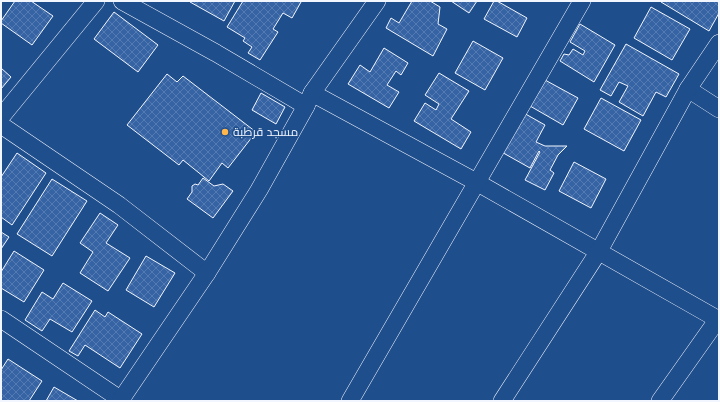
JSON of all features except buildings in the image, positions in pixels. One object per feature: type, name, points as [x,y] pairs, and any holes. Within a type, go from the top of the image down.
[{"type":"street","points":[[1,117],[96,1]]},
{"type":"street","points":[[122,1],[209,49],[309,100],[478,182],[718,320],[660,401]]},
{"type":"street","points":[[1,319],[121,400],[207,273],[259,190],[309,100],[376,1]]},
{"type":"street","points":[[350,401],[582,1]]},
{"type":"street","points":[[502,401],[598,251],[688,89],[719,43]]},
{"type":"street","points":[[688,89],[719,109]]},
{"type":"street","points":[[1,125],[119,205],[207,273]]},
{"type":"place","name":"مسجد قرطبة","points":[[225,132]]}]
